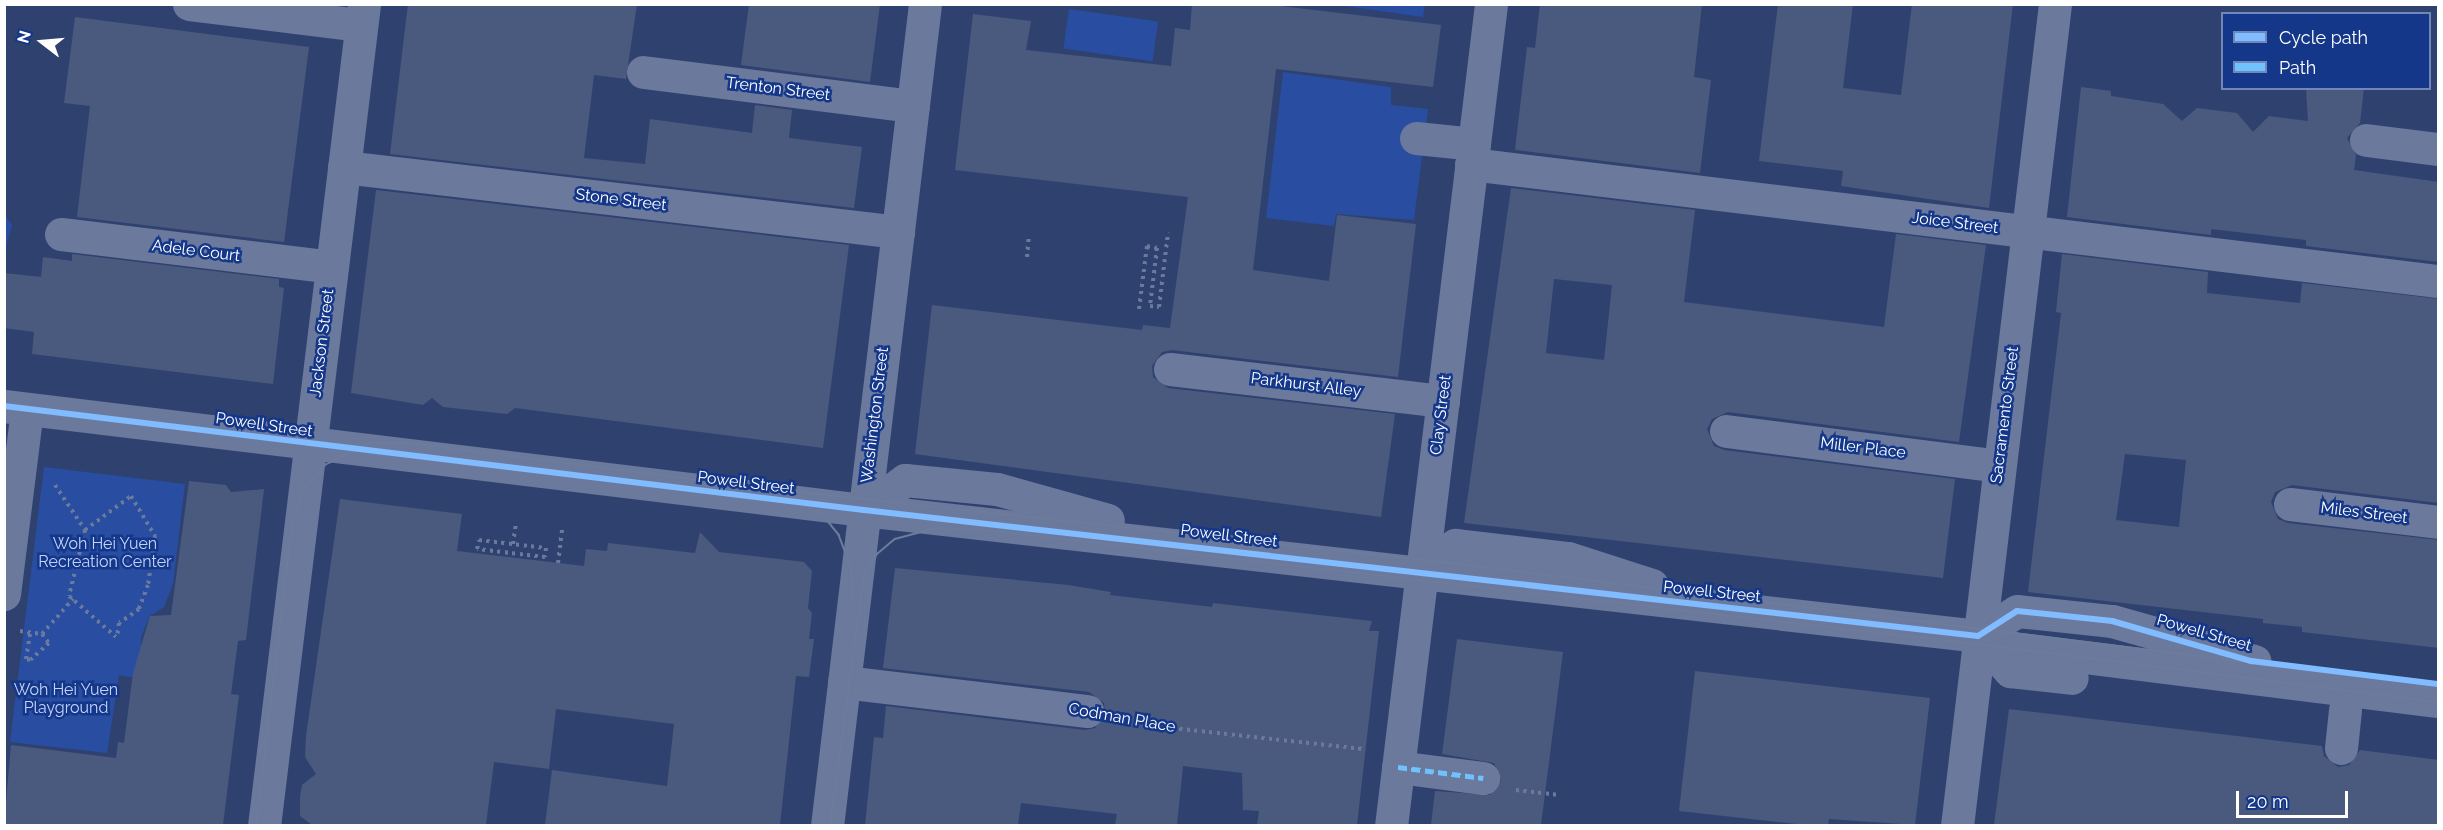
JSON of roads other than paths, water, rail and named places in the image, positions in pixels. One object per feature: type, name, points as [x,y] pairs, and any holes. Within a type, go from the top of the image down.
[{"type":"street","points":[[189,4],[362,15]]},
{"type":"street","name":"Washington Street","points":[[827,825],[926,4]]},
{"type":"street","name":"Clay Street","points":[[1391,825],[1491,4]]},
{"type":"street","name":"Sacramento Street","points":[[1958,825],[1978,636],[2055,4]]},
{"type":"street","name":"Jackson Street","points":[[264,825],[308,445],[362,15]]},
{"type":"street","name":"Trenton Street","points":[[643,72],[913,106]]},
{"type":"street","name":"Joice Street","points":[[1416,138],[1473,154],[1738,207],[1846,222],[2027,231],[2439,280]]},
{"type":"street","points":[[2366,140],[2439,149]]},
{"type":"street","name":"Stone Street","points":[[344,167],[898,232]]},
{"type":"street","name":"Adele Court","points":[[61,234],[332,267]]},
{"type":"street","name":"Parkhurst Alley","points":[[1170,369],[1443,401]]},
{"type":"street","points":[[4,594],[16,407]]},
{"type":"street","name":"Powell Street","points":[[16,407],[308,445],[864,510],[1174,543],[1422,575],[1455,545],[1568,558],[1711,605],[1978,636],[2017,611],[2112,621],[2251,661],[2439,684]]},
{"type":"street","name":"Miller Place","points":[[1726,431],[1999,466]]},
{"type":"street","name":"Miles Street","points":[[2290,504],[2439,522]]},
{"type":"street","points":[[1978,636],[2012,648],[2439,701]]},
{"type":"street","points":[[1978,636],[2010,671],[2439,721]]},
{"type":"street","name":"Codman Place","points":[[844,682],[1086,711]]},
{"type":"street","points":[[2341,748],[2345,710]]},
{"type":"street","points":[[1399,760],[1483,778]]},
{"type":"tram line","points":[[256,826],[293,517],[306,486],[325,465],[370,443],[410,443],[746,486],[1452,563],[2438,686]]},
{"type":"tram line","points":[[785,494],[823,515],[839,535],[851,567],[853,598]]},
{"type":"tram line","points":[[830,826],[864,575],[877,554],[895,539],[936,528],[983,530],[1978,644],[2438,702]]},
{"type":"park label","name":"Woh Hei Yuen Recreation Center","points":[[105,553]]},
{"type":"park label","name":"Woh Hei Yuen Playground","points":[[66,699]]}]
